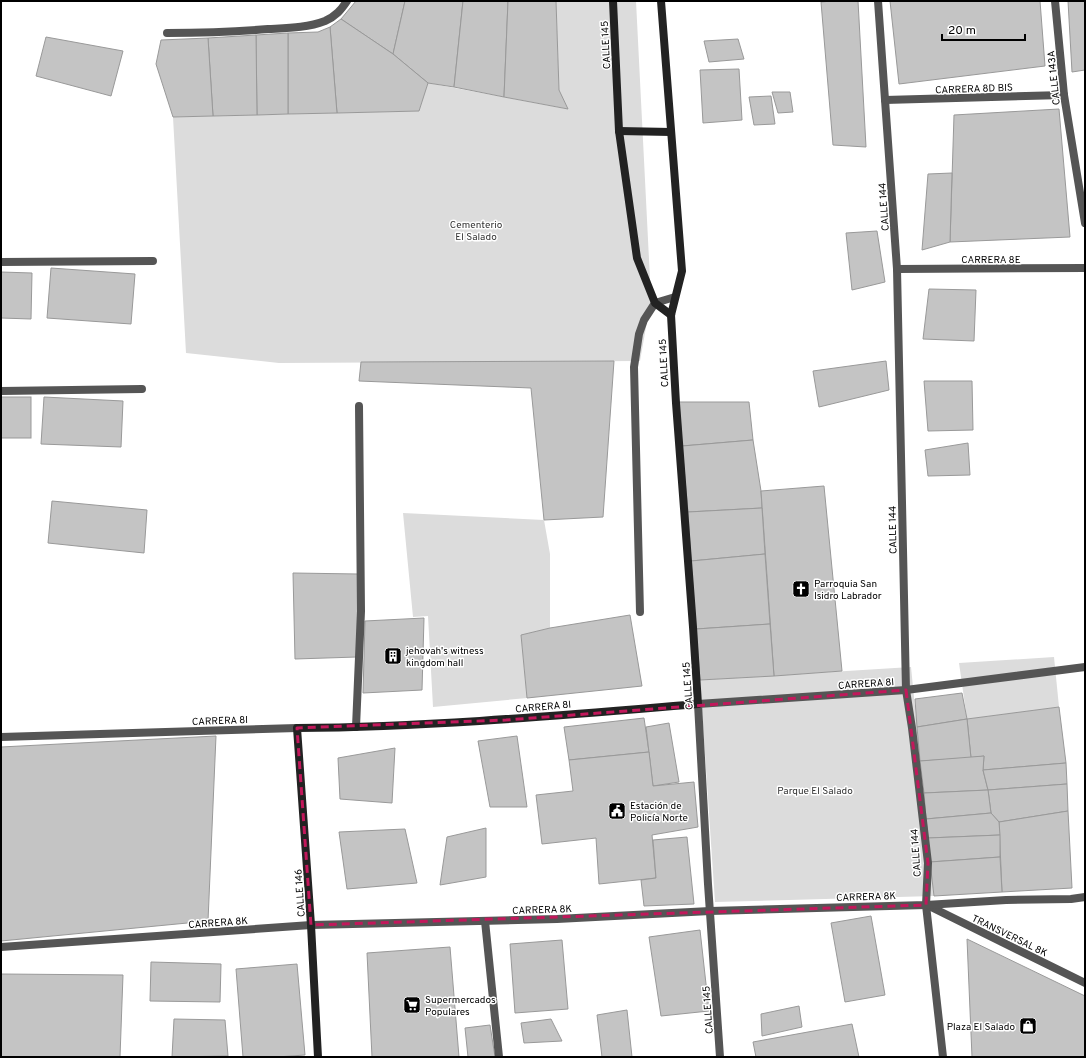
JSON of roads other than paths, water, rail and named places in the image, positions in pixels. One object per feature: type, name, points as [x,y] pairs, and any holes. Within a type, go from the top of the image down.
[{"type":"street","points":[[167,33],[288,28],[313,24],[326,20],[340,12],[347,1]]},
{"type":"street","name":"CALLE 145","points":[[613,1],[619,131],[637,258],[655,303]]},
{"type":"street","name":"CALLE 145","points":[[661,1],[682,271],[671,315],[676,411],[698,704],[720,1057]]},
{"type":"street","name":"CALLE 144","points":[[878,1],[897,269],[906,690],[928,864],[926,905],[943,1057]]},
{"type":"street","name":"CALLE 143A","points":[[1054,1],[1064,95],[1085,223]]},
{"type":"street","name":"CARRERA 8D BIS","points":[[885,100],[1064,95]]},
{"type":"street","points":[[619,131],[671,132]]},
{"type":"street","points":[[1,262],[153,261]]},
{"type":"street","name":"CARRERA 8E","points":[[897,269],[1085,268]]},
{"type":"street","points":[[640,612],[634,367],[639,334],[644,320],[655,303],[675,297]]},
{"type":"street","points":[[655,303],[671,315]]},
{"type":"street","points":[[1,390],[142,390]]},
{"type":"street","points":[[356,727],[360,611],[359,406]]},
{"type":"street","name":"CARRERA 8I","points":[[1,737],[356,727],[506,720],[698,704],[906,690],[1085,667]]},
{"type":"street","name":"CALLE 146","points":[[297,728],[311,925],[318,1057]]},
{"type":"street","name":"CARRERA 8K","points":[[1,947],[311,925],[557,919],[710,911],[926,905],[1006,900],[1071,899],[1085,897]]},
{"type":"street","name":"TRANSVERSAL 8K","points":[[926,905],[1085,983]]},
{"type":"street","points":[[485,921],[499,1057]]},
{"type":"place","name":"Parroquia San Isidro Labrador","points":[[801,589]]},
{"type":"place","name":"jehovah's witness kingdom hall","points":[[393,656]]},
{"type":"place","name":"Estación de Policía Norte","points":[[617,811]]},
{"type":"place","name":"Supermercados Populares","points":[[412,1005]]},
{"type":"place","name":"Plaza El Salado","points":[[1028,1026]]},
{"type":"park label","name":"Cementerio El Salado","points":[[476,230]]},
{"type":"park label","name":"Parque El Salado","points":[[815,790]]}]
